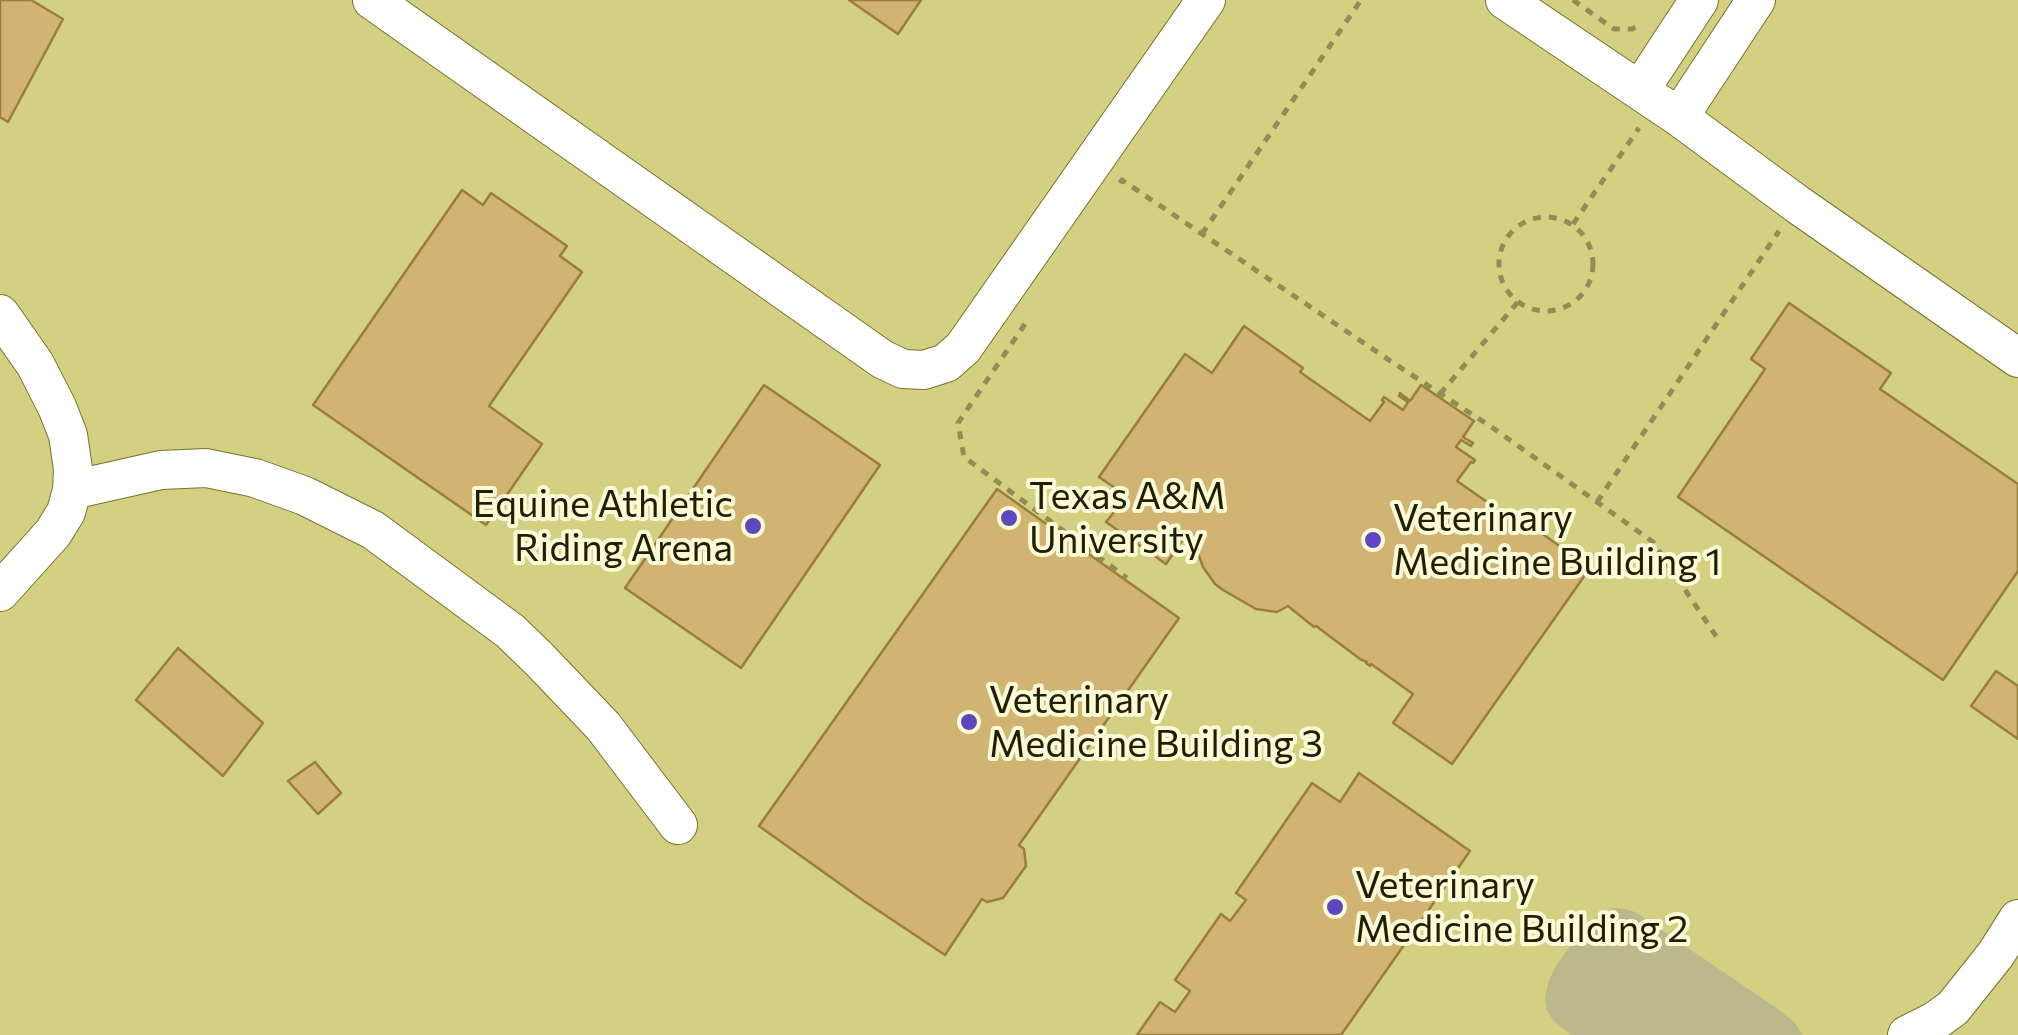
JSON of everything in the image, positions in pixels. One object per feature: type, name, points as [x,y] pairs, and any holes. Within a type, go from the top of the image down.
[{"type":"street","points":[[372,0],[882,359],[902,369],[924,370],[946,364],[963,348],[1206,0]]},
{"type":"street","points":[[1505,0],[1658,103],[2018,358]]},
{"type":"street","points":[[1658,103],[1699,0]]},
{"type":"street","points":[[1658,103],[1756,0]]},
{"type":"street","points":[[0,314],[35,364],[57,406],[68,435],[73,469],[66,512],[53,533],[0,592]]},
{"type":"street","points":[[72,490],[161,470],[206,468],[255,478],[305,496],[372,530],[510,632],[539,659],[604,726],[678,825]]},
{"type":"street","points":[[1907,1035],[1952,1008],[1996,954],[2018,919]]},
{"type":"path","points":[[1202,234],[1361,0]]},
{"type":"path","points":[[1573,0],[1614,29],[1632,29],[1642,24]]},
{"type":"path","points":[[1573,224],[1658,103]]},
{"type":"path","points":[[1112,196],[1122,180],[1494,428],[1653,542],[1720,642]]},
{"type":"path","points":[[1597,502],[1797,204]]},
{"type":"path","points":[[1542,216],[1558,217],[1573,224],[1591,249],[1594,264],[1584,292],[1574,303],[1560,309],[1531,309],[1518,302],[1499,275],[1498,259],[1512,229],[1542,216]]},
{"type":"path","points":[[1440,394],[1518,302]]},
{"type":"path","points":[[1035,310],[958,423],[964,457],[1127,578]]},
{"type":"shaded area","name":"Texas A&M University","points":[[0,0],[2018,0],[2018,1035],[0,1035]]},
{"type":"shaded area","points":[[1615,908],[1635,912],[1778,1009],[1803,1035],[1571,1035],[1547,1011],[1549,980],[1584,926]]},
{"type":"building","points":[[0,0],[31,0],[63,19],[8,122],[0,117]]},
{"type":"building","points":[[849,0],[921,0],[898,34]]},
{"type":"building","points":[[462,190],[483,205],[491,193],[567,246],[560,256],[582,272],[489,406],[542,444],[486,525],[313,405]]},
{"type":"building","points":[[1789,303],[1891,373],[1880,389],[2018,484],[2018,571],[1943,680],[1678,497],[1765,369],[1751,359]]},
{"type":"building","name":"Veterinary Medicine Building 1","points":[[1244,326],[1303,368],[1300,372],[1370,421],[1384,397],[1403,410],[1408,402],[1400,393],[1410,401],[1421,385],[1474,421],[1463,437],[1473,443],[1471,446],[1461,440],[1456,447],[1475,460],[1457,481],[1527,530],[1530,525],[1590,568],[1452,764],[1393,723],[1413,694],[1371,664],[1288,606],[1277,612],[1256,609],[1223,590],[1203,567],[1198,553],[1201,546],[1186,535],[1166,564],[1106,522],[1127,496],[1099,477],[1185,354],[1212,373]]},
{"type":"building","name":"Equine Athletic Riding Arena","points":[[764,385],[880,465],[741,668],[625,588]]},
{"type":"building","name":"Veterinary Medicine Building 3","points":[[997,489],[1179,618],[1019,845],[1024,849],[1026,866],[1003,898],[987,902],[982,899],[945,955],[759,826]]},
{"type":"building","points":[[178,648],[263,723],[223,776],[136,700]]},
{"type":"building","points":[[1996,671],[2018,686],[2018,739],[1971,706]]},
{"type":"building","points":[[315,762],[341,793],[318,814],[288,781]]},
{"type":"building","name":"Veterinary Medicine Building 2","points":[[1359,773],[1470,851],[1341,1035],[1137,1035],[1160,1002],[1175,1012],[1190,991],[1175,980],[1221,914],[1230,921],[1246,900],[1236,893],[1312,783],[1340,802]]},
{"type":"place","name":"Texas A&M University","points":[[1009,518]]},
{"type":"place","name":"Equine Athletic Riding Arena","points":[[753,526]]},
{"type":"place","name":"Veterinary Medicine Building 1","points":[[1373,540]]},
{"type":"place","name":"Veterinary Medicine Building 3","points":[[969,722]]},
{"type":"place","name":"Veterinary Medicine Building 2","points":[[1335,907]]}]
